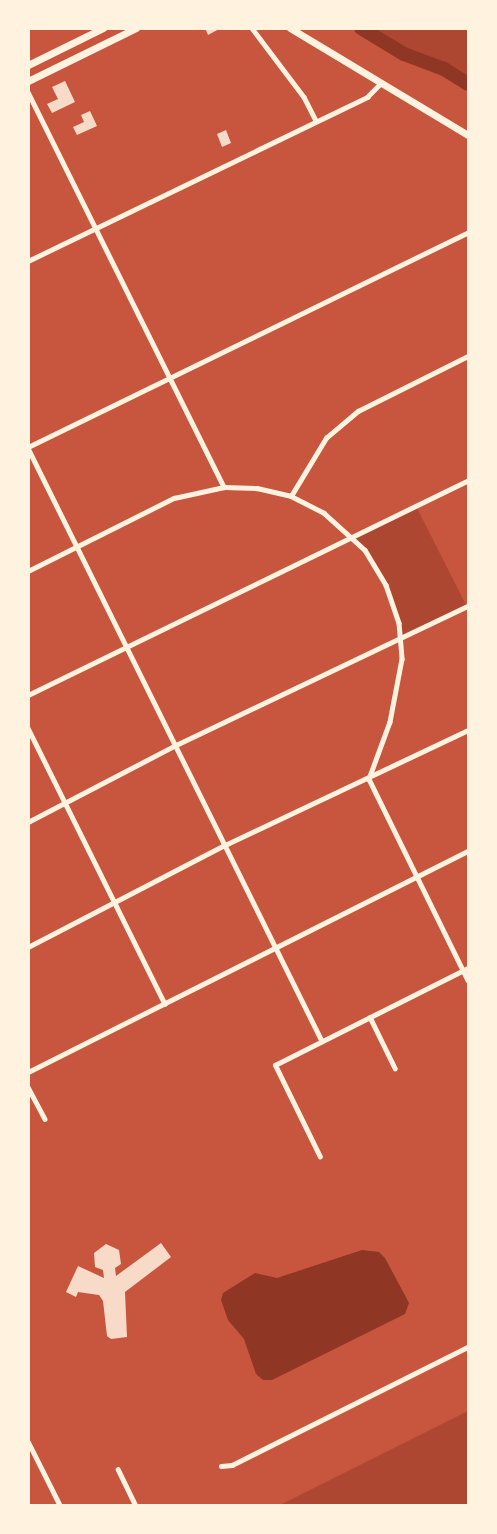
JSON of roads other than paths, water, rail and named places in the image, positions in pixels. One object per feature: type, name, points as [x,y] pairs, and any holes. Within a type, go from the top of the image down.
[{"type":"main road","points":[[28,65],[103,28]]},
{"type":"main road","points":[[28,81],[136,28]]},
{"type":"main road","points":[[290,28],[468,135]]},
{"type":"street","points":[[252,28],[304,97],[316,121]]},
{"type":"street","points":[[28,261],[367,97],[380,84]]},
{"type":"street","points":[[28,92],[224,487]]},
{"type":"street","points":[[322,1041],[28,448],[468,232]]},
{"type":"street","points":[[291,496],[326,438],[358,411],[468,356]]},
{"type":"street","points":[[28,695],[126,645],[468,480]]},
{"type":"street","points":[[28,572],[77,545],[174,498],[224,487],[257,488],[291,496],[324,513],[353,537],[386,585],[402,639],[399,687],[380,758],[369,779]]},
{"type":"street","points":[[28,822],[176,745],[468,606]]},
{"type":"street","points":[[28,728],[165,1004]]},
{"type":"street","points":[[28,947],[225,845],[369,779],[468,730]]},
{"type":"street","points":[[369,779],[417,877],[466,969],[468,980]]},
{"type":"street","points":[[28,1072],[468,851]]},
{"type":"street","points":[[320,1157],[275,1065],[466,969]]},
{"type":"street","points":[[370,1017],[395,1068]]},
{"type":"street","points":[[28,1087],[45,1119]]},
{"type":"street","points":[[221,1466],[231,1465],[468,1347]]},
{"type":"street","points":[[28,1442],[60,1506]]},
{"type":"street","points":[[118,1469],[136,1506]]},
{"type":"waterway","points":[[361,28],[404,54],[444,69],[468,84]]}]
